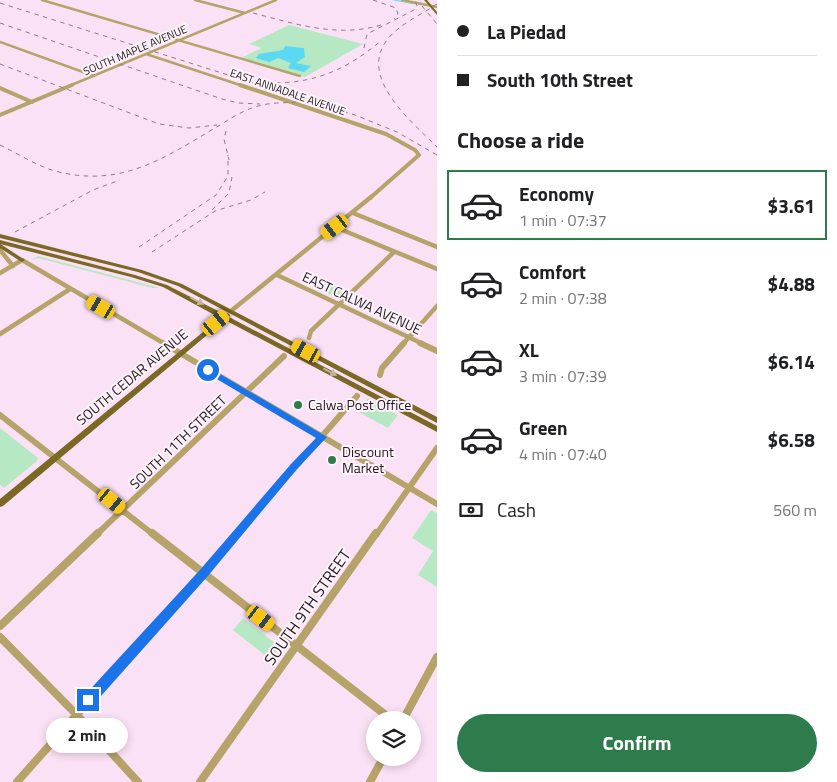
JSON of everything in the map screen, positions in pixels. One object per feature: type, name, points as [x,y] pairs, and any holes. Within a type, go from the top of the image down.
[{"type":"main road","points":[[425,0],[437,14]]},
{"type":"main road","points":[[1,238],[152,281],[181,293],[228,314],[437,420]]},
{"type":"main road","points":[[0,246],[22,260]]},
{"type":"main road","points":[[228,314],[437,429]]},
{"type":"main road","name":"SOUTH CEDAR AVENUE","points":[[0,504],[228,314]]},
{"type":"street","points":[[42,0],[300,76]]},
{"type":"street","points":[[195,0],[245,13]]},
{"type":"street","name":"SOUTH MAPLE AVENUE","points":[[0,115],[276,0]]},
{"type":"street","points":[[402,0],[437,7]]},
{"type":"street","points":[[0,42],[94,76]]},
{"type":"street","name":"EAST ANNADALE AVENUE","points":[[146,54],[386,134],[415,150],[420,155]]},
{"type":"street","points":[[0,88],[32,102]]},
{"type":"street","name":"SOUTH CEDAR AVENUE","points":[[228,314],[353,213],[420,155]]},
{"type":"street","points":[[353,213],[437,246]]},
{"type":"street","points":[[335,227],[437,269]]},
{"type":"street","points":[[0,250],[13,266]]},
{"type":"street","points":[[309,338],[312,331],[394,252]]},
{"type":"street","points":[[0,273],[22,260],[437,504]]},
{"type":"street","name":"EAST CALWA AVENUE","points":[[277,275],[437,351]]},
{"type":"street","points":[[0,334],[70,289]]},
{"type":"street","points":[[380,375],[382,368],[437,306]]},
{"type":"street","name":"SOUTH 11TH STREET","points":[[0,626],[124,511],[248,393],[284,356]]},
{"type":"street","points":[[17,782],[203,573],[294,466],[358,396]]},
{"type":"street","points":[[0,415],[380,711]]},
{"type":"street","name":"SOUTH 9TH STREET","points":[[200,782],[437,448]]},
{"type":"street","points":[[0,637],[76,714],[138,782]]},
{"type":"street","points":[[409,711],[437,657]]},
{"type":"street","points":[[370,782],[379,766]]},
{"type":"green space","points":[[289,25],[363,44],[305,77],[241,58],[262,48],[249,44]]},
{"type":"green space","points":[[38,256],[160,288],[153,288],[38,258],[30,261]]},
{"type":"green space","points":[[321,279],[346,291],[338,298],[313,287]]},
{"type":"green space","points":[[368,398],[398,415],[388,428],[357,411]]},
{"type":"green space","points":[[0,428],[38,458],[37,461],[4,488],[0,485]]},
{"type":"green space","points":[[431,510],[437,513],[437,587],[418,575],[433,551],[412,538]]},
{"type":"green space","points":[[243,618],[280,647],[271,660],[233,630]]},
{"type":"water","points":[[285,46],[304,48],[305,57],[296,63],[311,66],[304,72],[288,68],[291,63],[278,58],[269,62],[256,58],[259,54],[283,50]]},
{"type":"waterway","points":[[394,0],[415,4]]},
{"type":"railway","points":[[373,0],[396,8],[398,14],[394,19]]},
{"type":"railway","points":[[364,48],[367,34],[414,10],[417,6],[415,0]]},
{"type":"railway","points":[[0,3],[355,115],[397,132],[437,155]]},
{"type":"railway","points":[[426,11],[437,4]]},
{"type":"railway","points":[[422,6],[426,11]]},
{"type":"railway","points":[[426,11],[437,24]]},
{"type":"railway","points":[[426,11],[404,24],[387,40],[380,54],[379,69],[383,84],[392,98],[437,147]]},
{"type":"railway","points":[[253,13],[301,25],[333,30],[365,29],[381,25]]},
{"type":"railway","points":[[0,23],[222,99],[238,103],[260,104]]},
{"type":"railway","points":[[267,83],[300,81],[329,73],[356,60],[382,40]]},
{"type":"railway","points":[[0,64],[159,124],[189,128],[217,125]]},
{"type":"railway","points":[[0,145],[51,170],[81,176],[102,176],[122,173],[159,160],[234,116],[260,105],[300,102]]},
{"type":"railway","points":[[226,131],[224,139],[228,156]]},
{"type":"railway","points":[[139,247],[216,195],[228,176],[228,156]]},
{"type":"railway","points":[[228,156],[229,160]]},
{"type":"railway","points":[[212,210],[229,193],[232,177]]},
{"type":"railway","points":[[15,232],[93,190],[120,180]]},
{"type":"railway","points":[[152,252],[215,211],[251,200],[265,192]]},
{"type":"place","name":"Calwa Post Office","points":[[298,405]]},
{"type":"place","name":"Discount Market","points":[[332,460]]},
{"type":"route","points":[[88,700],[203,573],[294,466],[322,437],[208,370]]}]
